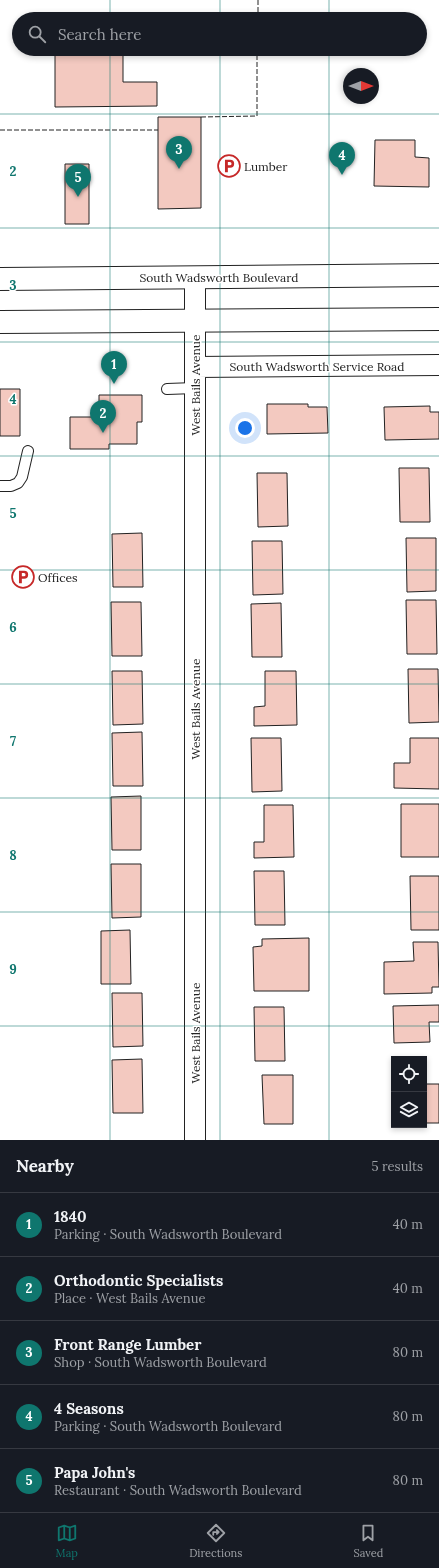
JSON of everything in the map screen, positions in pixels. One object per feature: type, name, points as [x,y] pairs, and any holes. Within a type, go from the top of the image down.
[{"type":"main road","name":"South Wadsworth Boulevard","points":[[0,279],[439,276]]},
{"type":"main road","points":[[0,322],[439,319]]},
{"type":"street","name":"West Bails Avenue","points":[[195,278],[195,1140]]},
{"type":"street","name":"South Wadsworth Service Road","points":[[195,368],[439,365]]},
{"type":"lane","points":[[167,389],[195,388]]},
{"type":"lane","points":[[0,486],[11,486],[18,483],[22,477],[28,451]]},
{"type":"building","points":[[55,56],[123,56],[123,82],[157,82],[157,106],[55,107]]},
{"type":"building","points":[[158,117],[201,117],[201,208],[158,209]]},
{"type":"building","points":[[375,140],[415,140],[415,157],[429,158],[429,187],[374,186]]},
{"type":"building","points":[[65,164],[89,164],[89,224],[65,224]]},
{"type":"building","points":[[0,389],[20,389],[20,436],[0,436]]},
{"type":"building","points":[[99,395],[142,395],[142,422],[137,422],[137,444],[109,444],[109,449],[70,449],[70,417],[99,417]]},
{"type":"building","points":[[267,404],[308,404],[308,407],[327,407],[328,433],[267,434]]},
{"type":"building","points":[[430,406],[430,412],[439,412],[439,439],[385,440],[384,407]]},
{"type":"building","points":[[399,468],[429,468],[430,522],[400,522]]},
{"type":"building","points":[[257,473],[287,473],[288,526],[258,527]]},
{"type":"building","points":[[142,533],[143,587],[113,587],[112,534]]},
{"type":"building","points":[[406,538],[436,538],[436,591],[407,592]]},
{"type":"building","points":[[252,541],[282,541],[283,594],[253,595]]},
{"type":"building","points":[[406,600],[436,600],[437,654],[407,654]]},
{"type":"building","points":[[111,602],[141,602],[142,656],[112,656]]},
{"type":"building","points":[[281,603],[282,657],[252,657],[251,604]]},
{"type":"building","points":[[408,669],[438,669],[439,722],[409,723]]},
{"type":"building","points":[[112,671],[142,671],[143,724],[113,725]]},
{"type":"building","points":[[265,671],[296,671],[297,725],[254,726],[254,707],[265,706]]},
{"type":"building","points":[[142,732],[143,786],[113,786],[112,733]]},
{"type":"building","points":[[251,738],[281,738],[282,791],[252,792]]},
{"type":"building","points":[[410,738],[439,738],[439,789],[394,788],[394,763],[410,763]]},
{"type":"building","points":[[141,796],[141,850],[112,850],[111,797]]},
{"type":"building","points":[[401,804],[439,804],[439,857],[401,857]]},
{"type":"building","points":[[264,805],[293,805],[294,857],[254,858],[254,842],[264,842]]},
{"type":"building","points":[[111,864],[141,864],[141,917],[112,918]]},
{"type":"building","points":[[254,871],[284,871],[285,925],[255,925]]},
{"type":"building","points":[[410,876],[439,876],[439,930],[411,930]]},
{"type":"building","points":[[130,930],[131,984],[101,984],[101,931]]},
{"type":"building","points":[[309,938],[309,991],[254,991],[253,947],[262,946],[262,939]]},
{"type":"building","points":[[413,942],[438,942],[439,987],[432,987],[432,993],[384,994],[384,962],[414,961]]},
{"type":"building","points":[[112,993],[142,993],[143,1046],[113,1047]]},
{"type":"building","points":[[439,1005],[439,1022],[429,1022],[430,1042],[394,1043],[393,1006]]},
{"type":"building","points":[[254,1007],[284,1007],[285,1061],[255,1061]]},
{"type":"building","points":[[142,1059],[143,1113],[113,1113],[112,1060]]},
{"type":"building","points":[[262,1075],[293,1075],[293,1124],[264,1124]]},
{"type":"building","points":[[427,1084],[439,1084],[439,1123],[427,1123]]},
{"type":"fence","points":[[258,0],[258,12]]},
{"type":"fence","points":[[201,117],[257,116],[257,56]]},
{"type":"fence","points":[[0,130],[158,130]]},
{"type":"place","name":"Lumber","points":[[229,166]]},
{"type":"place","name":"Front Range Lumber","points":[[179,169]]},
{"type":"place","name":"4 Seasons","points":[[342,175]]},
{"type":"place","name":"Papa John's","points":[[78,197]]},
{"type":"place","name":"1840","points":[[114,384]]},
{"type":"place","name":"Orthodontic Specialists","points":[[103,433]]},
{"type":"place","name":"Offices","points":[[23,577]]}]
